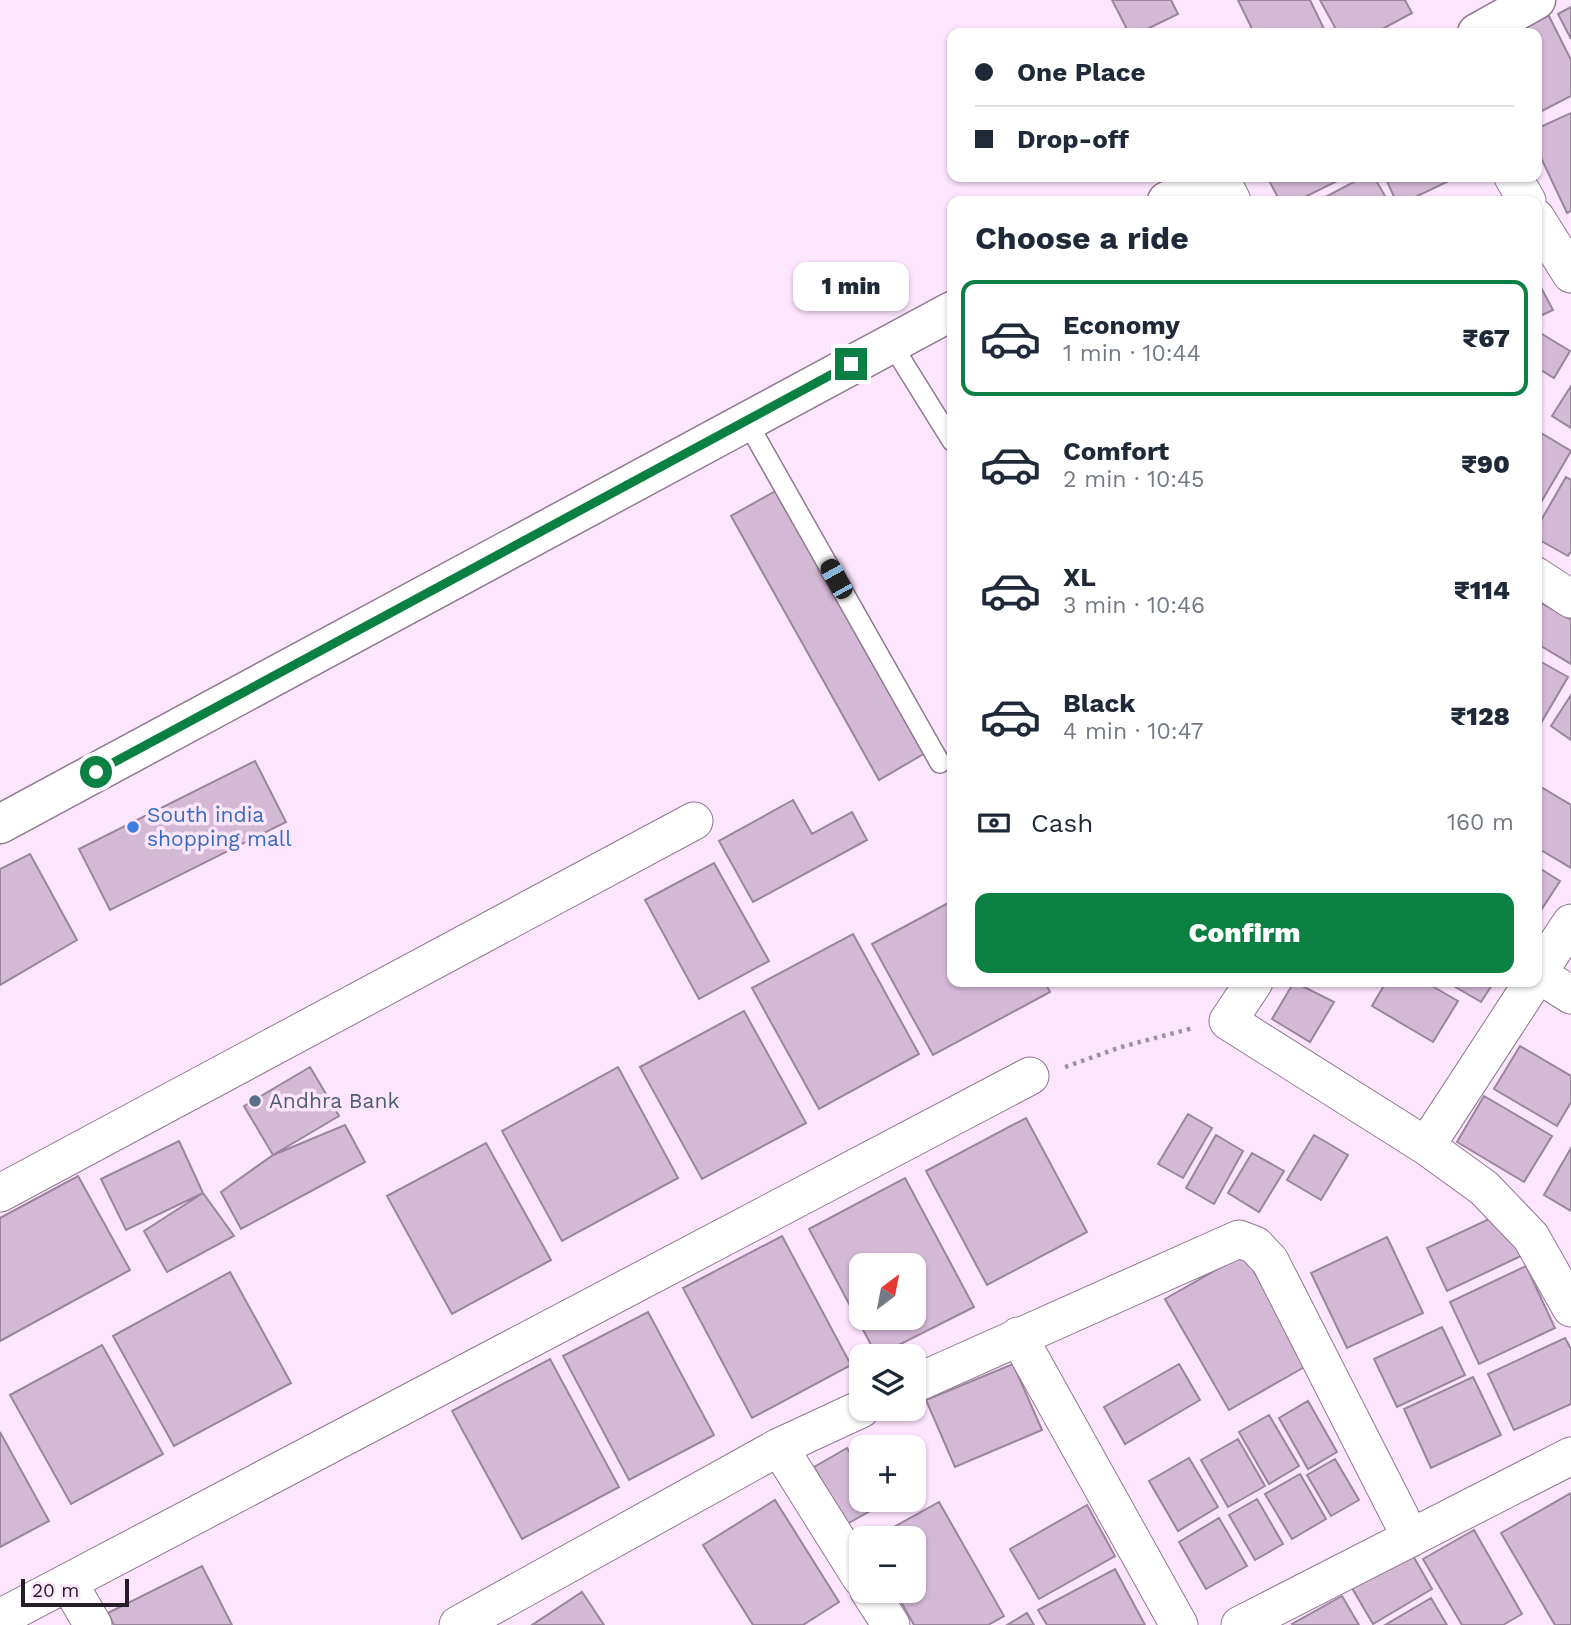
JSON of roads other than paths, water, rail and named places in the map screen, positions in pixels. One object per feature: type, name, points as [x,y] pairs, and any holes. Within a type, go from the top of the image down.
[{"type":"street","points":[[1487,18],[1536,0]]},
{"type":"street","points":[[1177,196],[1207,182]]},
{"type":"street","points":[[1542,227],[1570,271]]},
{"type":"street","points":[[0,824],[947,314]]},
{"type":"street","points":[[1542,580],[1571,599]]},
{"type":"street","points":[[0,1193],[694,821]]},
{"type":"street","points":[[1542,968],[1571,923]]},
{"type":"street","points":[[1542,980],[1571,995]]},
{"type":"street","points":[[1251,987],[1228,1021],[1426,1146],[1484,1188],[1531,1237],[1571,1308]]},
{"type":"street","points":[[1426,1146],[1529,987]]},
{"type":"street","points":[[0,1618],[1030,1076]]},
{"type":"street","points":[[926,1378],[1239,1239],[1255,1245],[1270,1261],[1411,1538]]},
{"type":"street","points":[[1018,1336],[1179,1625]]},
{"type":"street","points":[[458,1625],[779,1447],[849,1415]]},
{"type":"street","points":[[779,1447],[849,1559]]},
{"type":"street","points":[[1240,1625],[1571,1457]]},
{"type":"street","points":[[68,1582],[93,1625]]},
{"type":"street","points":[[877,1603],[891,1625]]},
{"type":"lane","points":[[891,342],[947,433]]},
{"type":"lane","points":[[746,420],[940,763]]},
{"type":"place","name":"South india shopping mall","points":[[133,827]]},
{"type":"place","name":"Andhra Bank","points":[[255,1101]]}]
